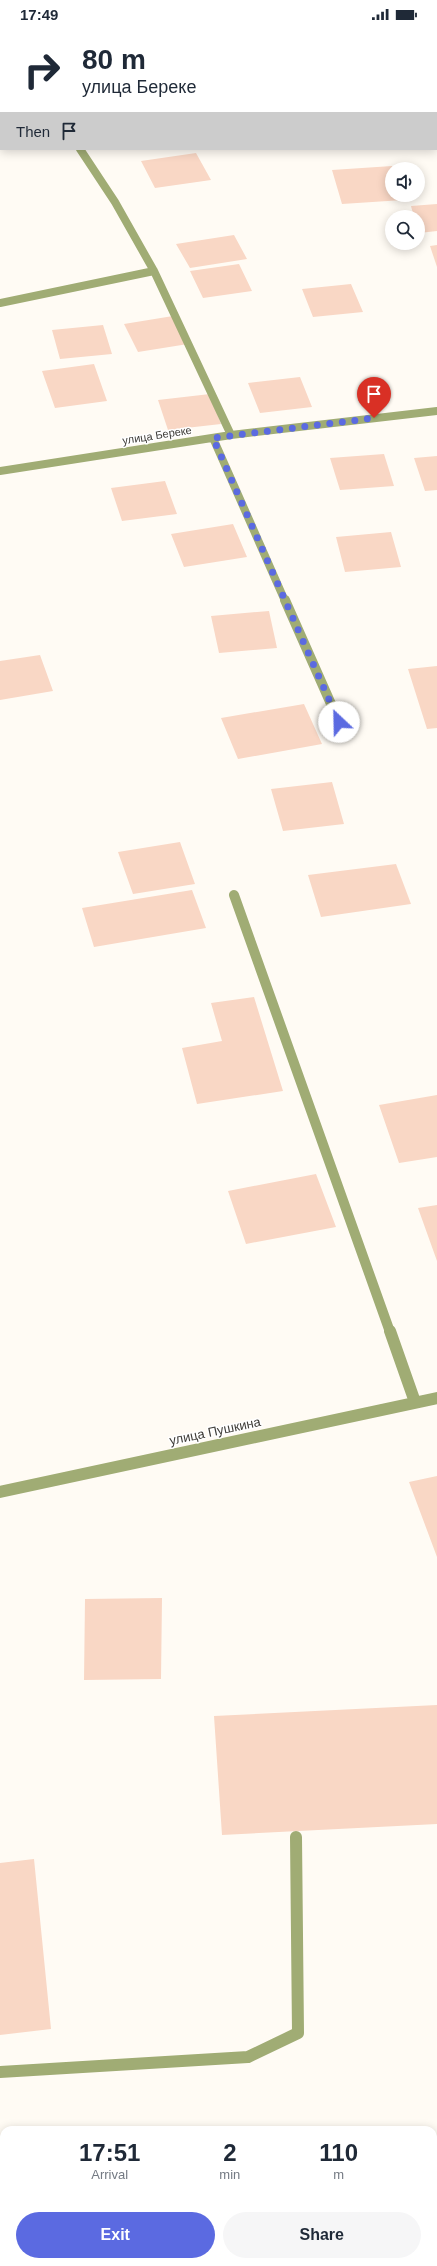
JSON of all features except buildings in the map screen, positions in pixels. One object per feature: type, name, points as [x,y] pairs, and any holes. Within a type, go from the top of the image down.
[{"type":"street","points":[[81,150],[115,202],[154,271],[231,435]]},
{"type":"street","points":[[0,303],[154,271]]},
{"type":"street","name":"улица Береке","points":[[0,471],[231,435],[437,411]]},
{"type":"street","points":[[213,438],[339,722]]},
{"type":"street","points":[[234,895],[415,1402]]},
{"type":"street","name":"улица Пушкина","points":[[0,1492],[437,1398]]},
{"type":"street","points":[[0,2072],[248,2058],[298,2033],[296,1837]]},
{"type":"route","points":[[339,722],[213,438],[374,418]]}]
